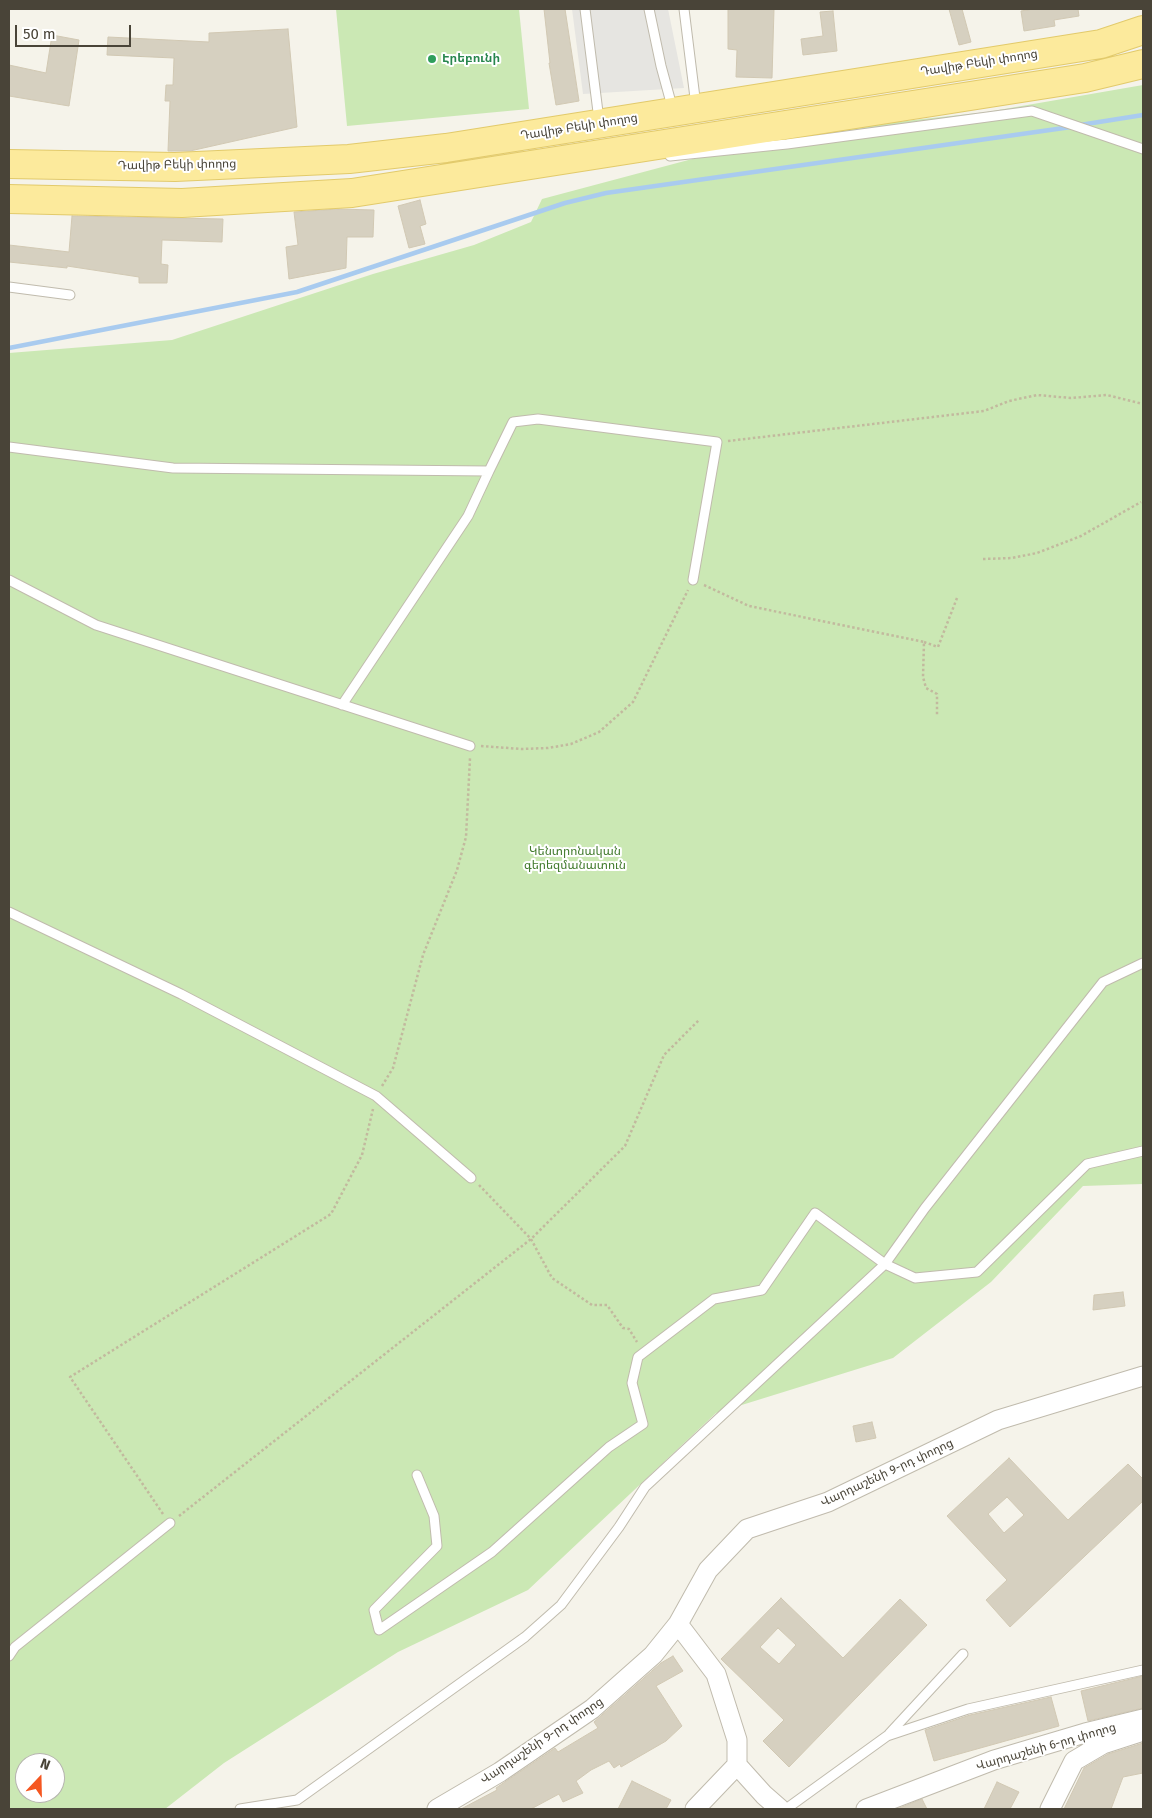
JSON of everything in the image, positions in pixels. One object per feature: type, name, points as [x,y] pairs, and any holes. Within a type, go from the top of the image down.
[{"type":"main road","name":"Դավիթ Բեկի փողոց","points":[[9,164],[175,167],[349,159],[446,148],[1101,44],[1143,30]]},
{"type":"main road","points":[[9,199],[182,203],[352,194],[629,156],[1085,78],[1143,64]]},
{"type":"street","name":"Վարդաշենի 9-րդ փողոց","points":[[438,1809],[500,1772],[592,1709],[653,1655],[678,1624],[708,1570],[746,1530],[828,1502],[998,1420],[1143,1376]]},
{"type":"street","points":[[678,1624],[716,1674],[737,1740],[737,1765],[764,1795],[780,1809]]},
{"type":"street","name":"Վարդաշենի 6-րդ փողոց","points":[[866,1809],[994,1760],[1085,1733],[1143,1719]]},
{"type":"street","points":[[1050,1809],[1074,1761],[1103,1744],[1143,1731]]},
{"type":"street","points":[[695,1809],[737,1765]]},
{"type":"lane","points":[[585,9],[599,124]]},
{"type":"lane","points":[[649,9],[661,66],[685,111]]},
{"type":"lane","points":[[684,9],[685,111]]},
{"type":"lane","points":[[659,158],[786,144],[1032,111],[1143,149]]},
{"type":"lane","points":[[9,287],[70,296]]},
{"type":"lane","points":[[342,705],[468,516],[513,422],[538,419],[717,442],[693,580]]},
{"type":"lane","points":[[9,447],[173,468],[489,471]]},
{"type":"lane","points":[[9,580],[96,624],[470,746]]},
{"type":"lane","points":[[9,912],[181,994],[376,1096],[470,1178]]},
{"type":"lane","points":[[240,1809],[297,1800],[525,1636],[561,1605],[645,1487],[885,1264],[925,1208],[1103,982],[1143,963]]},
{"type":"lane","points":[[417,1476],[434,1516],[437,1546],[374,1610],[379,1630],[492,1552],[609,1447],[643,1424],[632,1383],[638,1357],[714,1299],[762,1290],[815,1212],[885,1264],[915,1278],[977,1272],[1086,1164],[1143,1150]]},
{"type":"lane","points":[[9,1656],[15,1647],[170,1523]]},
{"type":"lane","points":[[786,1809],[887,1736],[963,1654]]},
{"type":"lane","points":[[887,1736],[968,1709],[1143,1670]]},
{"type":"path","points":[[717,442],[984,411],[1009,401],[1037,395],[1070,398],[1107,396],[1143,404]]},
{"type":"path","points":[[982,559],[1012,558],[1037,553],[1081,536],[1142,502]]},
{"type":"path","points":[[699,1020],[664,1056],[625,1146],[531,1239],[170,1523],[70,1377],[331,1214],[362,1155],[376,1096],[393,1068],[423,955],[458,870],[466,837],[470,746],[521,749],[548,748],[571,744],[599,732],[633,702],[693,580],[748,606],[924,642],[938,647],[957,598]]},
{"type":"path","points":[[924,642],[923,677],[926,688],[937,694],[937,716]]},
{"type":"path","points":[[470,1178],[498,1203],[512,1221],[531,1239],[552,1278],[592,1304],[607,1305],[623,1328],[629,1329],[633,1338],[646,1351]]},
{"type":"green space","name":"Էրեբունի","points":[[336,9],[519,9],[529,109],[347,126]]},
{"type":"green space","name":"Կենտրոնական գերեզմանատուն","points":[[1143,85],[1143,1184],[1083,1186],[991,1282],[893,1358],[716,1413],[528,1590],[398,1652],[224,1763],[165,1809],[9,1809],[9,353],[172,340],[373,274],[474,245],[531,222],[542,199],[786,134],[987,112]]},
{"type":"shaded area","points":[[572,9],[668,9],[684,88],[583,94]]},
{"type":"building","points":[[544,9],[565,9],[579,101],[556,105],[549,63]]},
{"type":"building","points":[[728,9],[774,9],[772,78],[736,77],[737,50],[728,49]]},
{"type":"building","points":[[949,9],[962,9],[971,42],[959,45]]},
{"type":"building","points":[[1033,9],[1078,9],[1079,16],[1054,20],[1055,26],[1024,31],[1021,11]]},
{"type":"building","points":[[833,11],[837,51],[803,55],[801,39],[823,36],[820,12]]},
{"type":"building","points":[[288,29],[297,127],[190,151],[168,151],[170,101],[165,101],[166,85],[173,85],[174,58],[107,55],[108,37],[209,42],[209,33]]},
{"type":"building","points":[[52,35],[79,40],[69,106],[9,96],[9,65],[46,73]]},
{"type":"building","points":[[420,200],[426,224],[420,226],[425,244],[409,248],[398,206]]},
{"type":"building","points":[[338,209],[374,210],[373,237],[347,237],[346,268],[289,279],[286,247],[298,245],[294,212]]},
{"type":"building","points":[[72,216],[223,219],[222,242],[162,240],[161,264],[168,265],[167,283],[139,283],[139,277],[67,266],[67,268],[9,262],[9,245],[69,252]]},
{"type":"building","points":[[1123,1292],[1125,1306],[1093,1310],[1094,1295]]},
{"type":"building","points":[[872,1422],[876,1438],[856,1442],[853,1426]]},
{"type":"building","points":[[1009,1458],[1068,1520],[1128,1464],[1143,1479],[1143,1501],[1010,1627],[986,1600],[1007,1580],[947,1516]],"holes":[[[1007,1497],[1024,1515],[1004,1533],[988,1514]]]},
{"type":"building","points":[[781,1598],[843,1658],[900,1599],[927,1625],[789,1767],[763,1741],[784,1720],[721,1659]],"holes":[[[778,1628],[796,1645],[779,1664],[760,1647]]]},
{"type":"building","points":[[673,1656],[683,1671],[656,1686],[682,1726],[666,1741],[621,1767],[620,1764],[614,1768],[609,1761],[591,1770],[576,1781],[583,1793],[563,1802],[559,1794],[531,1809],[461,1809],[497,1790],[496,1788],[555,1748],[558,1752],[598,1728],[594,1722],[661,1663]]},
{"type":"building","points":[[1143,1676],[1143,1708],[1088,1721],[1081,1691]]},
{"type":"building","points":[[1051,1697],[1059,1726],[934,1761],[925,1730],[970,1715]]},
{"type":"building","points":[[1143,1743],[1143,1773],[1123,1777],[1111,1809],[1064,1809],[1084,1768],[1108,1754]]},
{"type":"building","points":[[632,1781],[671,1800],[666,1809],[618,1809]]},
{"type":"building","points":[[997,1782],[1019,1792],[1010,1809],[984,1809]]},
{"type":"building","points":[[922,1799],[927,1809],[897,1809]]},
{"type":"waterway","points":[[1080,125],[1143,115]]},
{"type":"waterway","points":[[9,348],[297,292],[565,203],[606,193],[1071,127]]},
{"type":"place","name":"Էրեբունի","points":[[432,59]]}]
